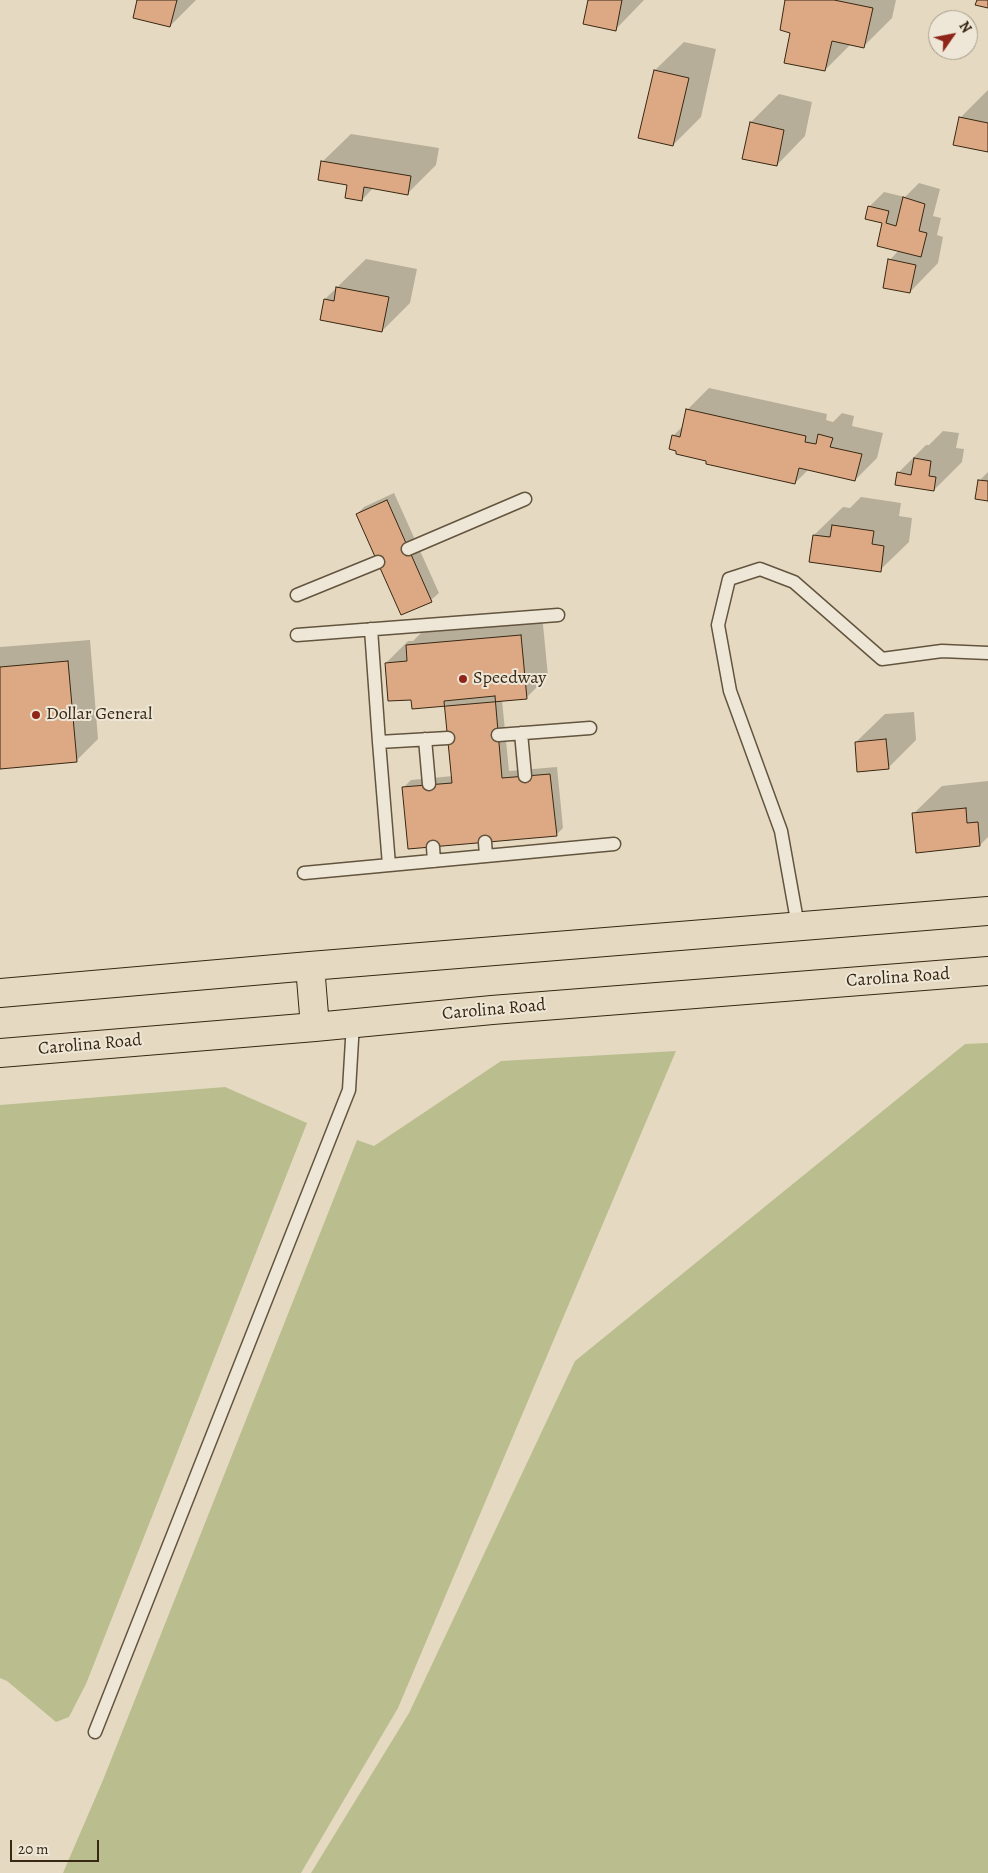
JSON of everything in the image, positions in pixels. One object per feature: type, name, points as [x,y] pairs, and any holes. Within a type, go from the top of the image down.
[{"type":"highway","points":[[0,993],[310,966],[988,912]]},
{"type":"highway","points":[[310,966],[315,1027]]},
{"type":"highway","name":"Carolina Road","points":[[0,1053],[315,1027],[502,1009],[988,971]]},
{"type":"lane","points":[[408,549],[525,499]]},
{"type":"lane","points":[[297,594],[378,562]]},
{"type":"lane","points":[[798,926],[781,831],[730,691],[718,624],[729,579],[760,569],[794,582],[882,659],[942,651],[988,653]]},
{"type":"lane","points":[[297,636],[558,615]]},
{"type":"lane","points":[[371,629],[389,865]]},
{"type":"lane","points":[[498,735],[590,728]]},
{"type":"lane","points":[[521,733],[525,776]]},
{"type":"lane","points":[[379,742],[448,738]]},
{"type":"lane","points":[[425,739],[429,784]]},
{"type":"lane","points":[[531,838],[532,852]]},
{"type":"lane","points":[[485,842],[486,856]]},
{"type":"lane","points":[[304,873],[614,844]]},
{"type":"lane","points":[[433,847],[434,861]]},
{"type":"lane","points":[[95,1732],[349,1090],[353,1023]]},
{"type":"green space","points":[[988,1043],[988,1873],[311,1873],[409,1713],[575,1361],[965,1044]]},
{"type":"green space","points":[[676,1051],[398,1708],[301,1873],[63,1873],[103,1780],[357,1140],[374,1146],[501,1061]]},
{"type":"green space","points":[[225,1087],[307,1123],[86,1684],[69,1717],[56,1722],[7,1681],[0,1678],[0,1105]]},
{"type":"building","points":[[137,0],[177,0],[170,27],[133,18]]},
{"type":"building","points":[[588,0],[622,0],[616,31],[583,24]]},
{"type":"building","points":[[785,0],[834,0],[873,8],[864,48],[832,41],[825,71],[784,63],[790,33],[780,30]]},
{"type":"building","points":[[977,0],[988,0],[988,8],[975,5]]},
{"type":"building","points":[[654,70],[689,78],[673,146],[638,138]]},
{"type":"building","points":[[959,117],[988,123],[988,152],[953,145]]},
{"type":"building","points":[[750,122],[784,130],[777,166],[742,159]]},
{"type":"building","points":[[321,161],[411,176],[408,195],[364,187],[362,201],[345,198],[347,185],[318,180]]},
{"type":"building","points":[[903,197],[925,204],[919,231],[927,233],[921,257],[877,246],[882,223],[865,219],[868,206],[889,211],[886,223],[896,226]]},
{"type":"building","points":[[888,259],[916,265],[910,293],[883,288]]},
{"type":"building","points":[[336,287],[389,297],[382,332],[320,320],[324,299],[334,301]]},
{"type":"building","points":[[686,409],[806,436],[805,442],[816,444],[818,434],[833,438],[830,447],[862,454],[855,481],[799,468],[795,484],[706,464],[706,461],[676,454],[676,451],[669,449],[672,435],[680,437]]},
{"type":"building","points":[[914,458],[931,461],[929,476],[936,477],[934,491],[895,485],[897,472],[911,475]]},
{"type":"building","points":[[978,480],[988,481],[988,501],[975,499]]},
{"type":"building","points":[[387,500],[432,602],[401,615],[356,514]]},
{"type":"building","points":[[832,525],[874,531],[872,544],[884,546],[881,572],[809,562],[813,535],[830,537]]},
{"type":"building","points":[[521,635],[527,699],[412,709],[411,700],[388,701],[385,663],[407,661],[406,645]]},
{"type":"building","name":"Dollar General","points":[[68,661],[77,762],[0,769],[0,667]]},
{"type":"building","points":[[495,696],[502,778],[550,774],[557,836],[408,849],[402,787],[452,783],[444,701]]},
{"type":"building","points":[[886,739],[889,769],[857,772],[855,742]]},
{"type":"building","points":[[966,808],[967,823],[978,822],[980,846],[916,853],[912,813]]},
{"type":"place","name":"Speedway","points":[[463,679]]},
{"type":"place","name":"Dollar General","points":[[36,715]]}]
